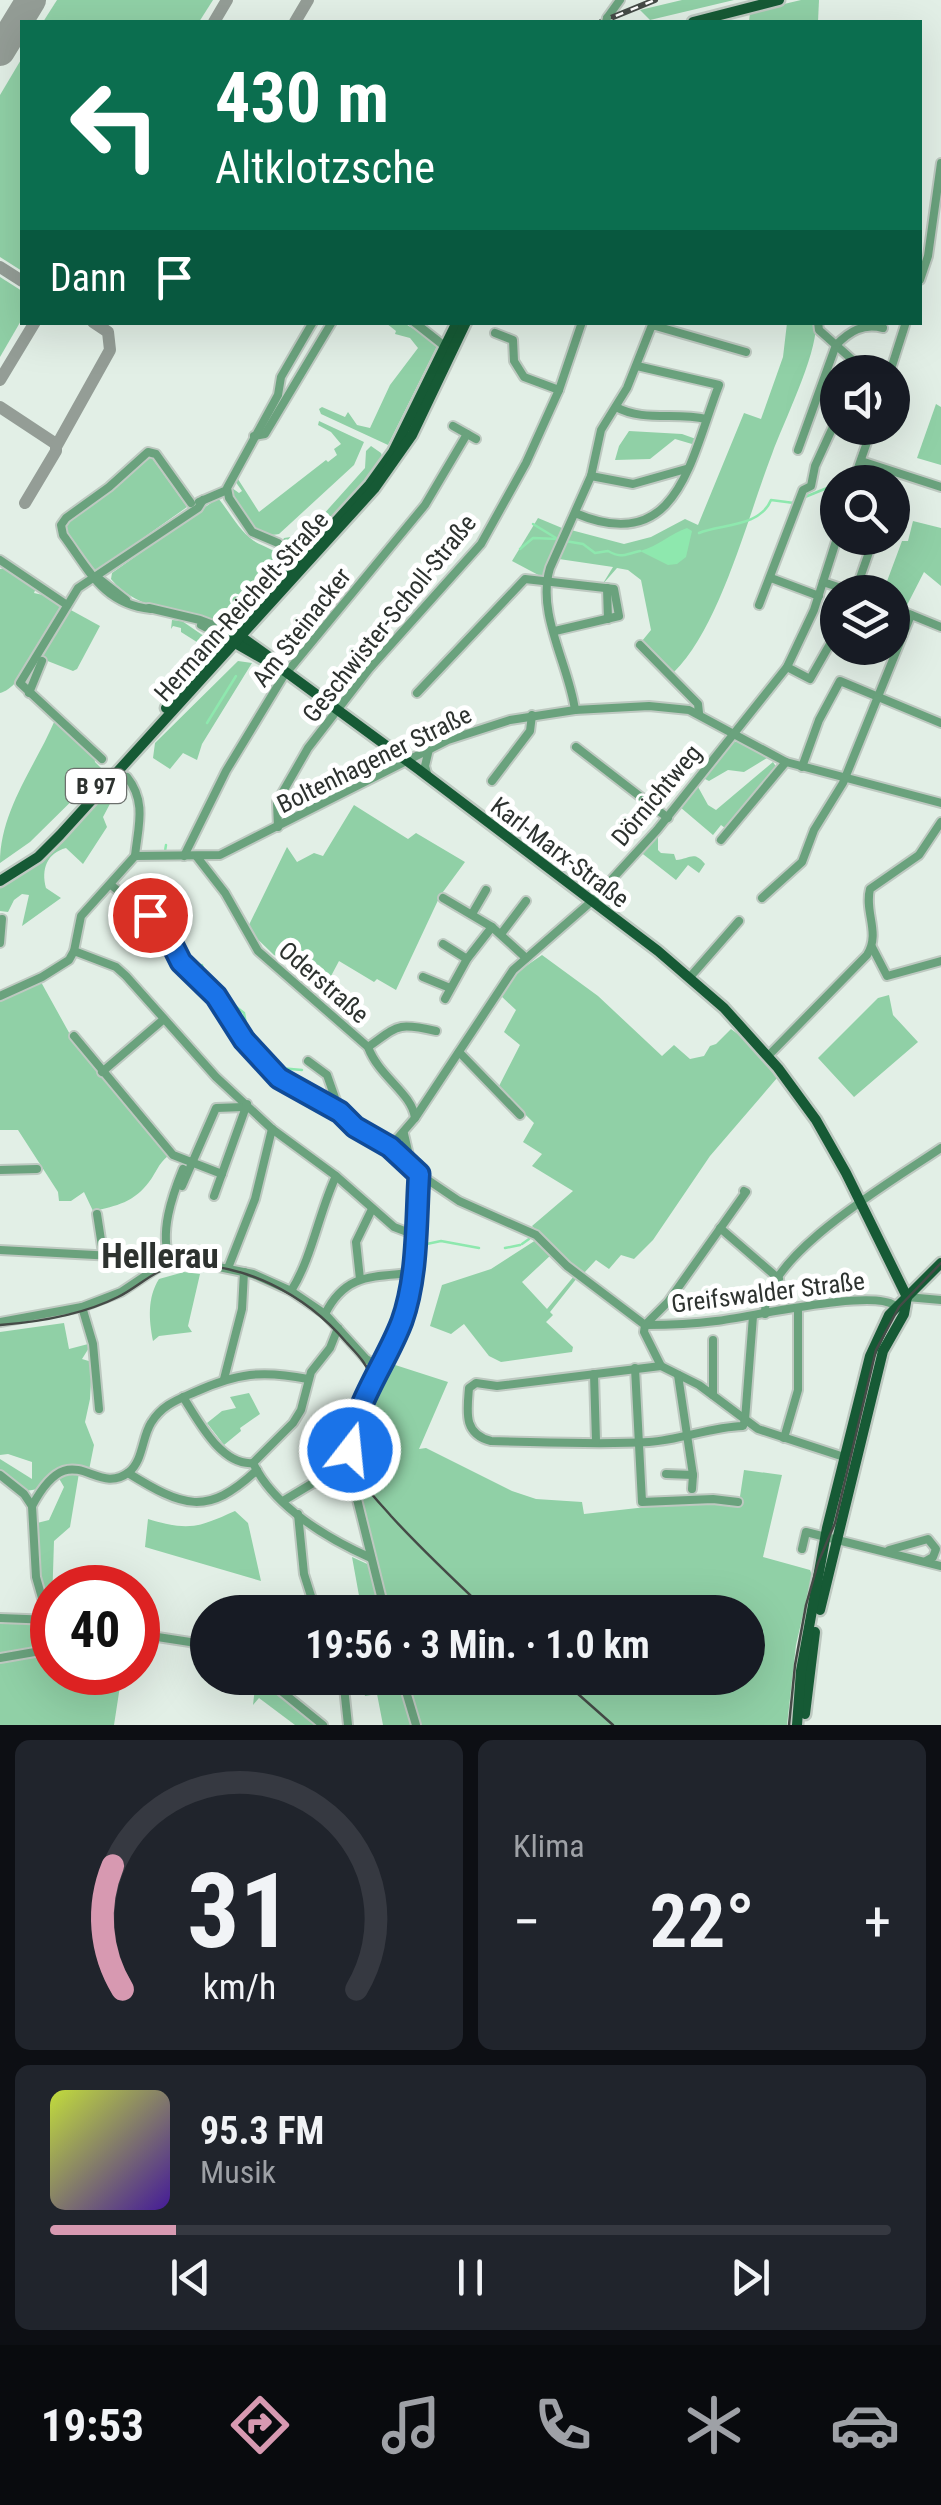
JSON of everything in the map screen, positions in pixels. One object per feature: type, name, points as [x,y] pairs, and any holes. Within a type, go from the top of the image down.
[{"type":"main road","points":[[720,18],[778,0]]},
{"type":"main road","name":"Hermann-Reichelt-Straße","points":[[302,565],[393,452],[457,325]]},
{"type":"main road","name":"Hermann-Reichelt-Straße","points":[[0,878],[50,837],[400,455],[465,325]]},
{"type":"main road","name":"Karl-Marx-Straße","points":[[235,638],[260,649],[690,976],[768,1056],[814,1118],[908,1297]]},
{"type":"main road","points":[[892,1304],[908,1297],[941,1264]]},
{"type":"main road","points":[[800,1725],[844,1457],[877,1335],[892,1304],[897,1279]]},
{"type":"main road","points":[[832,1538],[882,1351],[904,1314],[908,1297]]},
{"type":"street","points":[[922,274],[941,162]]},
{"type":"street","points":[[928,256],[940,258]]},
{"type":"street","points":[[302,565],[278,543],[252,532],[226,490],[278,395],[281,377],[312,325]]},
{"type":"street","points":[[254,436],[266,434],[330,325]]},
{"type":"street","points":[[418,325],[447,345],[449,358]]},
{"type":"street","name":"Geschwister-Scholl-Straße","points":[[278,827],[276,802],[336,710],[481,544],[526,463],[559,390],[581,325]]},
{"type":"street","points":[[571,710],[546,582],[592,476],[599,438],[637,366],[652,325],[746,352]]},
{"type":"street","points":[[818,325],[846,355]]},
{"type":"street","points":[[895,355],[905,325]]},
{"type":"street","points":[[798,450],[836,345],[858,328],[884,328]]},
{"type":"street","points":[[495,334],[513,340],[514,361],[524,376],[559,390]]},
{"type":"street","points":[[574,513],[607,524],[638,524],[663,509],[680,486],[720,385],[637,366]]},
{"type":"street","points":[[616,408],[636,415],[680,414],[706,420]]},
{"type":"street","name":"Am Steinacker","points":[[184,856],[281,668],[425,506],[472,436],[454,426]]},
{"type":"street","points":[[759,605],[802,490],[811,486],[825,445]]},
{"type":"street","points":[[860,465],[866,445]]},
{"type":"street","points":[[191,503],[156,454],[145,454],[66,518],[63,535],[116,600],[193,619],[235,638]]},
{"type":"street","points":[[861,461],[873,465]]},
{"type":"street","points":[[592,476],[633,484],[686,468]]},
{"type":"street","points":[[910,477],[941,488]]},
{"type":"street","points":[[191,503],[226,490]]},
{"type":"street","points":[[102,759],[20,684],[74,592],[203,500]]},
{"type":"street","points":[[188,513],[191,503]]},
{"type":"street","points":[[0,560],[66,605]]},
{"type":"street","points":[[107,584],[106,575],[112,565]]},
{"type":"street","points":[[94,577],[127,600],[152,608]]},
{"type":"street","points":[[771,578],[819,596]]},
{"type":"street","points":[[416,692],[525,579],[614,589],[619,616],[555,631]]},
{"type":"street","name":"Dörnichtweg","points":[[414,1118],[514,970],[592,901],[668,818],[787,667],[820,592]]},
{"type":"street","points":[[762,898],[802,862],[814,830],[845,780],[911,615],[941,627]]},
{"type":"street","points":[[640,645],[698,704],[699,714]]},
{"type":"street","points":[[29,693],[42,661]]},
{"type":"street","points":[[787,667],[810,679],[820,662]]},
{"type":"street","points":[[802,767],[819,720],[840,682],[941,723]]},
{"type":"street","name":"Boltenhagener Straße","points":[[135,856],[196,857],[231,851],[406,760],[474,730],[571,710],[665,706],[699,714],[786,762],[941,803]]},
{"type":"street","points":[[492,781],[530,731],[532,715]]},
{"type":"street","points":[[381,773],[386,758],[384,745]]},
{"type":"street","points":[[576,747],[668,818]]},
{"type":"street","points":[[428,777],[425,766],[429,749]]},
{"type":"street","points":[[721,840],[786,762]]},
{"type":"street","points":[[0,996],[62,966],[74,951],[81,916],[135,856],[139,800],[126,777]]},
{"type":"street","points":[[768,1056],[872,947],[870,889],[919,855],[941,822]]},
{"type":"street","name":"Oderstraße","points":[[196,857],[225,893],[258,951],[368,1046],[376,1067],[411,1104],[414,1118]]},
{"type":"street","points":[[111,885],[164,928],[181,962],[221,1002],[244,1040],[268,1067],[296,1089],[340,1112],[355,1127],[390,1147],[419,1174],[482,1214],[536,1236],[567,1266],[645,1325]]},
{"type":"street","points":[[472,914],[486,890]]},
{"type":"street","points":[[443,898],[492,926],[526,958]]},
{"type":"street","points":[[501,934],[526,901]]},
{"type":"street","points":[[0,943],[2,919]]},
{"type":"street","points":[[690,976],[739,921]]},
{"type":"street","points":[[445,1000],[467,958],[492,926]]},
{"type":"street","points":[[443,944],[467,958]]},
{"type":"street","points":[[872,947],[887,976],[941,961]]},
{"type":"street","points":[[74,951],[116,968],[216,1077],[272,1130],[336,1176],[394,1227],[415,1231]]},
{"type":"street","points":[[422,977],[450,988]]},
{"type":"street","points":[[102,1072],[164,1019]]},
{"type":"street","points":[[368,1046],[395,1028],[409,1026],[436,1031]]},
{"type":"street","points":[[74,1036],[165,1146],[188,1163],[222,1174]]},
{"type":"street","points":[[459,1052],[520,1115]]},
{"type":"street","points":[[308,1061],[327,1075],[340,1112]]},
{"type":"street","points":[[170,1261],[166,1247],[170,1211],[188,1163],[216,1108],[245,1106]]},
{"type":"street","points":[[214,1196],[245,1106]]},
{"type":"street","points":[[390,1147],[414,1118]]},
{"type":"street","points":[[228,1268],[253,1206],[272,1130]]},
{"type":"street","points":[[404,1134],[410,1164]]},
{"type":"street","points":[[765,1314],[767,1297],[811,1241],[859,1200],[939,1152]]},
{"type":"street","points":[[182,1186],[188,1163]]},
{"type":"street","points":[[0,1170],[37,1169]]},
{"type":"street","points":[[284,1500],[322,1477],[340,1459],[346,1437],[402,1322],[411,1273],[419,1174]]},
{"type":"street","points":[[291,1291],[300,1278],[336,1176]]},
{"type":"street","points":[[661,1366],[644,1332],[645,1325],[660,1311],[744,1190]]},
{"type":"street","points":[[360,1279],[356,1242],[372,1209]]},
{"type":"street","points":[[97,1214],[102,1253]]},
{"type":"street","points":[[720,1228],[778,1280]]},
{"type":"street","points":[[0,1250],[102,1253],[151,1258],[158,1266]]},
{"type":"street","points":[[0,1322],[82,1307],[121,1292],[158,1266],[184,1260],[244,1272],[291,1291],[325,1314],[376,1365],[376,1373]]},
{"type":"street","points":[[224,1379],[242,1309],[244,1272]]},
{"type":"street","points":[[325,1314],[337,1294],[360,1279],[411,1273]]},
{"type":"street","points":[[908,1297],[941,1300]]},
{"type":"street","name":"Greifswalder Straße","points":[[645,1325],[753,1316],[885,1298],[892,1304]]},
{"type":"street","points":[[82,1307],[93,1344],[99,1409]]},
{"type":"street","points":[[784,1438],[798,1390],[798,1308]]},
{"type":"street","points":[[660,1311],[666,1324]]},
{"type":"street","points":[[753,1316],[745,1420],[743,1426],[639,1442],[491,1442],[480,1438],[467,1420],[471,1385],[497,1386],[661,1366],[713,1395],[745,1420],[784,1438],[844,1457]]},
{"type":"street","points":[[128,1473],[159,1492],[203,1503],[230,1493],[284,1435],[301,1410],[308,1379],[330,1348],[338,1328]]},
{"type":"street","points":[[713,1340],[713,1395]]},
{"type":"street","points":[[635,1368],[642,1502],[738,1502]]},
{"type":"street","points":[[35,1565],[32,1506],[46,1480],[66,1470],[111,1478],[128,1473],[136,1464],[150,1424],[166,1406],[224,1379],[264,1373],[308,1379]]},
{"type":"street","points":[[594,1374],[596,1442]]},
{"type":"street","points":[[678,1375],[692,1489]]},
{"type":"street","points":[[182,1397],[222,1450],[255,1466],[298,1514],[371,1558]]},
{"type":"street","points":[[357,1416],[349,1467],[381,1595]]},
{"type":"street","points":[[666,1474],[693,1474]]},
{"type":"street","points":[[0,1475],[24,1494],[32,1506]]},
{"type":"street","points":[[24,1494],[39,1492]]},
{"type":"street","points":[[298,1514],[304,1574],[311,1595]]},
{"type":"street","points":[[802,1549],[806,1532],[941,1566]]},
{"type":"street","points":[[887,1551],[928,1540],[936,1549],[926,1562]]},
{"type":"street","points":[[0,1618],[30,1619]]},
{"type":"street","points":[[160,1637],[190,1642]]},
{"type":"street","points":[[0,1658],[30,1653]]},
{"type":"street","points":[[286,1695],[323,1725]]},
{"type":"street","points":[[345,1695],[348,1725]]},
{"type":"street","points":[[407,1695],[416,1725]]},
{"type":"shaded area","points":[[57,0],[213,0],[200,20],[44,20]]},
{"type":"shaded area","points":[[682,0],[734,0],[650,20],[640,10]]},
{"type":"shaded area","points":[[801,0],[819,0],[818,20],[749,20],[750,12]]},
{"type":"shaded area","points":[[20,61],[20,270],[0,257],[0,95]]},
{"type":"shaded area","points":[[0,277],[20,290],[20,322],[0,357]]},
{"type":"shaded area","points":[[388,325],[407,325],[438,344],[388,445],[321,414],[319,409],[345,417],[348,412],[357,425],[370,428],[390,385],[418,348],[410,338],[395,334]]},
{"type":"shaded area","points":[[787,325],[816,325],[806,370],[719,600],[674,672],[642,641],[651,630],[641,580],[628,570],[617,568],[602,585],[613,567],[559,559],[571,530],[624,544],[651,537],[685,519],[698,525],[744,413],[761,419],[783,357]]},
{"type":"shaded area","points":[[936,404],[941,407],[941,465],[917,458]]},
{"type":"shaded area","points":[[319,421],[364,442],[354,465],[279,534],[263,533],[251,523],[232,494],[232,488],[242,491],[236,476],[259,512],[337,455],[334,449],[341,444],[318,425]]},
{"type":"shaded area","points":[[629,431],[682,434],[696,439],[692,444],[675,439],[650,459],[615,460]]},
{"type":"shaded area","points":[[371,446],[381,453],[380,465],[300,554],[293,553],[282,542],[284,538],[305,535],[365,468],[366,451]]},
{"type":"shaded area","points":[[150,455],[187,507],[95,572],[66,532],[65,523]]},
{"type":"shaded area","points":[[218,498],[249,537],[286,563],[233,624],[151,606],[111,579],[112,573]]},
{"type":"shaded area","points":[[538,518],[562,528],[544,578],[512,561]]},
{"type":"shaded area","points":[[913,521],[941,528],[941,586],[924,572],[910,599],[910,575],[889,575],[897,555],[910,555]]},
{"type":"shaded area","points":[[687,528],[692,531],[686,557],[677,564],[668,565],[640,551],[652,547]]},
{"type":"shaded area","points":[[6,568],[36,588],[34,593],[63,608],[26,670],[0,693],[0,569]]},
{"type":"shaded area","points":[[69,609],[100,626],[73,671],[40,658]]},
{"type":"shaded area","points":[[172,620],[182,621],[214,643],[182,683],[177,674],[183,676],[190,669],[200,644],[181,632],[181,628],[171,629]]},
{"type":"shaded area","points":[[238,661],[252,663],[202,744],[197,760],[183,753],[170,769],[153,758],[155,743]]},
{"type":"shaded area","points":[[55,720],[94,753],[95,762],[103,770],[30,842],[0,863],[12,807]]},
{"type":"shaded area","points":[[730,742],[738,742],[767,758],[744,772],[728,770],[709,781],[703,778]]},
{"type":"shaded area","points":[[773,762],[777,768],[725,828],[721,825],[713,835],[680,807],[697,785],[708,805],[716,810]]},
{"type":"shaded area","points":[[120,777],[123,779],[103,817],[107,827],[83,864],[66,848],[47,863],[46,888],[61,898],[22,926],[29,895],[22,894],[14,900],[8,912],[0,911],[0,888],[37,862]]},
{"type":"shaded area","points":[[354,805],[408,839],[416,833],[465,862],[440,896],[396,990],[339,961],[330,978],[313,969],[311,972],[274,955],[247,929],[287,847],[297,862],[314,853],[323,856]]},
{"type":"shaded area","points":[[655,834],[661,853],[674,854],[676,860],[695,856],[701,860],[705,864],[699,873],[688,865],[676,880],[639,851]]},
{"type":"shaded area","points":[[542,955],[598,996],[662,1056],[674,1045],[690,1059],[704,1056],[731,1029],[746,1040],[777,1078],[710,1156],[653,1240],[634,1259],[621,1255],[609,1269],[596,1260],[584,1273],[571,1266],[532,1226],[573,1191],[532,1166],[542,1154],[523,1142],[534,1123],[498,1088],[520,1045],[504,1032],[516,1010],[500,995],[524,964]]},
{"type":"shaded area","points":[[41,982],[72,1038],[167,1151],[168,1156],[143,1189],[117,1205],[93,1211],[84,1192],[71,1201],[59,1201],[58,1192],[18,1130],[0,1130],[0,1000]]},
{"type":"shaded area","points":[[889,995],[893,1015],[918,1042],[854,1097],[818,1058],[878,998]]},
{"type":"shaded area","points":[[536,1240],[552,1254],[522,1282],[547,1309],[574,1276],[577,1278],[546,1322],[573,1347],[572,1352],[501,1362],[489,1356],[464,1324],[451,1334],[430,1326],[442,1285],[491,1269]]},
{"type":"shaded area","points":[[184,1272],[200,1274],[188,1326],[192,1332],[159,1336],[153,1341],[150,1309],[155,1286],[159,1279]]},
{"type":"shaded area","points":[[64,1323],[69,1349],[92,1343],[82,1359],[92,1362],[85,1422],[94,1445],[89,1470],[60,1469],[38,1489],[26,1491],[0,1471],[0,1459],[32,1479],[32,1462],[0,1455],[0,1332]]},
{"type":"shaded area","points":[[389,1363],[448,1382],[419,1449],[426,1448],[536,1499],[582,1502],[584,1514],[691,1502],[739,1503],[744,1470],[782,1475],[763,1557],[810,1570],[812,1575],[796,1645],[787,1725],[383,1725],[377,1695],[765,1695],[765,1595],[359,1595],[352,1557],[376,1568],[352,1464],[356,1462],[353,1442],[360,1443],[365,1417]]},
{"type":"shaded area","points":[[249,1393],[260,1414],[224,1445],[207,1423],[222,1411],[236,1408],[230,1397]]},
{"type":"shaded area","points":[[79,1473],[70,1527],[54,1541],[53,1565],[38,1565],[33,1524],[49,1520],[64,1487],[57,1475]]},
{"type":"shaded area","points":[[235,1511],[248,1523],[261,1581],[145,1547],[148,1519],[193,1526]]},
{"type":"shaded area","points":[[0,1620],[30,1621],[30,1695],[119,1695],[114,1725],[0,1725]]},
{"type":"shaded area","points":[[254,1695],[284,1695],[310,1715],[307,1718],[312,1723],[320,1725],[295,1725],[259,1698],[253,1705]]},
{"type":"waterway","points":[[805,497],[820,491]]},
{"type":"waterway","points":[[699,533],[749,520],[766,509],[771,500],[794,503]]},
{"type":"waterway","points":[[533,524],[556,538]]},
{"type":"waterway","points":[[520,549],[533,538],[558,539]]},
{"type":"waterway","points":[[565,541],[583,544],[595,553],[608,551],[620,555],[640,551]]},
{"type":"waterway","points":[[207,723],[236,676]]},
{"type":"waterway","points":[[165,851],[166,845]]},
{"type":"waterway","points":[[163,886],[178,900]]},
{"type":"waterway","points":[[181,902],[186,906]]},
{"type":"waterway","points":[[202,965],[207,983]]},
{"type":"waterway","points":[[217,992],[244,1013],[246,1024]]},
{"type":"waterway","points":[[260,1048],[280,1068],[302,1070]]},
{"type":"waterway","points":[[522,1244],[529,1239]]},
{"type":"waterway","points":[[422,1245],[441,1241],[479,1248]]},
{"type":"waterway","points":[[505,1248],[520,1245]]},
{"type":"taxiway","points":[[215,20],[227,0]]},
{"type":"taxiway","points":[[296,20],[308,0]]},
{"type":"taxiway","points":[[0,267],[20,280]]},
{"type":"taxiway","points":[[0,380],[33,325]]},
{"type":"taxiway","points":[[57,445],[110,350],[108,332],[98,325]]},
{"type":"taxiway","points":[[0,407],[56,444],[56,451],[25,503]]},
{"type":"runway","points":[[0,51],[31,0]]},
{"type":"tram line","points":[[789,1725],[806,1605],[835,1523],[876,1350],[899,1307],[941,1263]]},
{"type":"tram line","points":[[0,1325],[90,1309],[162,1270],[178,1266],[226,1269],[249,1275],[292,1296],[330,1325],[361,1359],[371,1379],[368,1403],[353,1447],[353,1460],[361,1480],[403,1529],[470,1595]]},
{"type":"tram line","points":[[579,1695],[613,1725]]},
{"type":"railway","points":[[606,20],[655,0]]},
{"type":"district","name":"Hellerau","points":[[160,1256]]},
{"type":"route","points":[[150,915],[164,928],[181,962],[216,996],[244,1040],[279,1078],[340,1112],[355,1127],[390,1147],[419,1174],[402,1322],[357,1416],[350,1450]]}]
